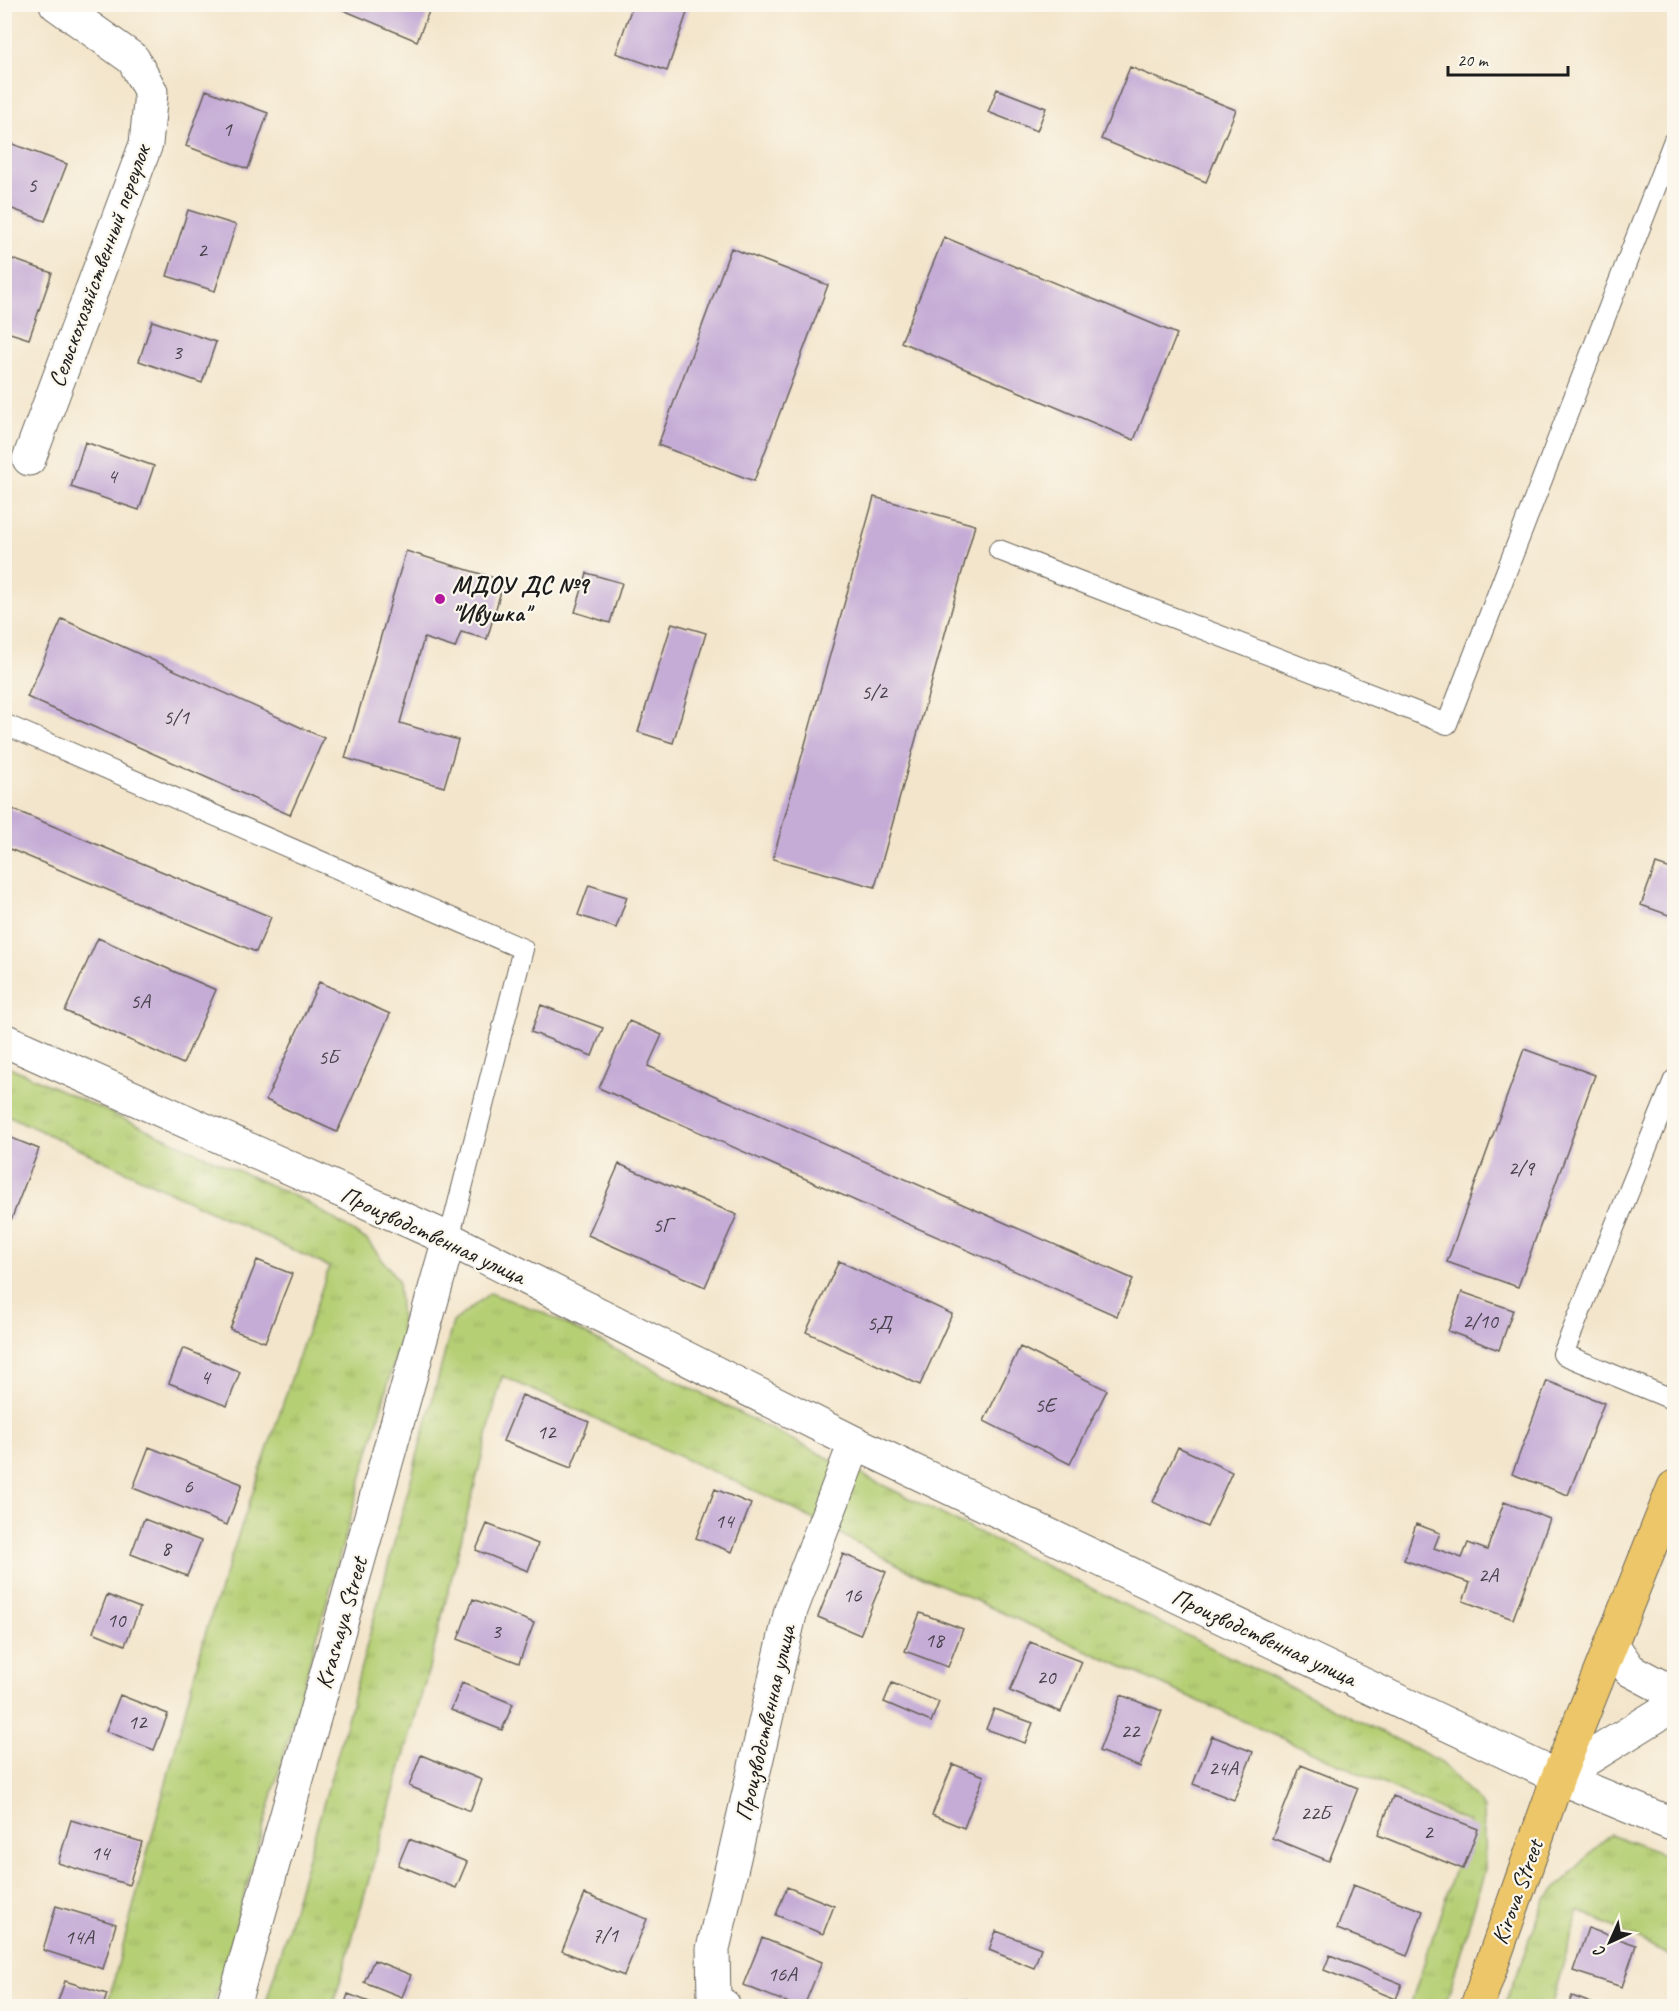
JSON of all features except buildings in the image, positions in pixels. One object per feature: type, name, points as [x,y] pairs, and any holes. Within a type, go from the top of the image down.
[{"type":"main road","name":"Kirova Street","points":[[1477,2007],[1558,1777],[1674,1487]]},
{"type":"street","name":"Сельскохозяйственный переулок","points":[[28,459],[146,144],[151,92],[133,59],[56,4]]},
{"type":"street","name":"Производственная улица","points":[[4,1040],[448,1239],[855,1443],[1558,1777],[1674,1825]]},
{"type":"street","name":"Krasnaya Street","points":[[233,2007],[448,1239]]},
{"type":"street","name":"Производственная улица","points":[[723,2007],[714,1999],[713,1949],[791,1610],[855,1443]]},
{"type":"street","points":[[1612,1646],[1630,1670],[1662,1687],[1674,1687]]},
{"type":"street","points":[[1558,1777],[1674,1705]]},
{"type":"lane","points":[[999,550],[1447,724],[1674,140]]},
{"type":"lane","points":[[4,724],[523,950],[448,1239]]},
{"type":"lane","points":[[1674,1080],[1563,1354],[1674,1400]]},
{"type":"green space","points":[[5,1065],[305,1201],[367,1240],[398,1280],[402,1334],[213,2006],[107,2006],[206,1631],[329,1267],[5,1114]]},
{"type":"green space","points":[[490,1293],[544,1313],[822,1455],[1440,1761],[1483,1807],[1485,1870],[1445,2006],[1410,2006],[1470,1823],[912,1572],[782,1503],[502,1376],[428,1672],[333,2006],[265,2006],[338,1753],[453,1322]]},
{"type":"green space","points":[[1610,1834],[1674,1858],[1674,1957],[1579,1910],[1551,2006],[1504,2006],[1545,1900]]},
{"type":"place","name":"МДОУ ДС №9 \"Ивушка\"","points":[[440,599]]}]
